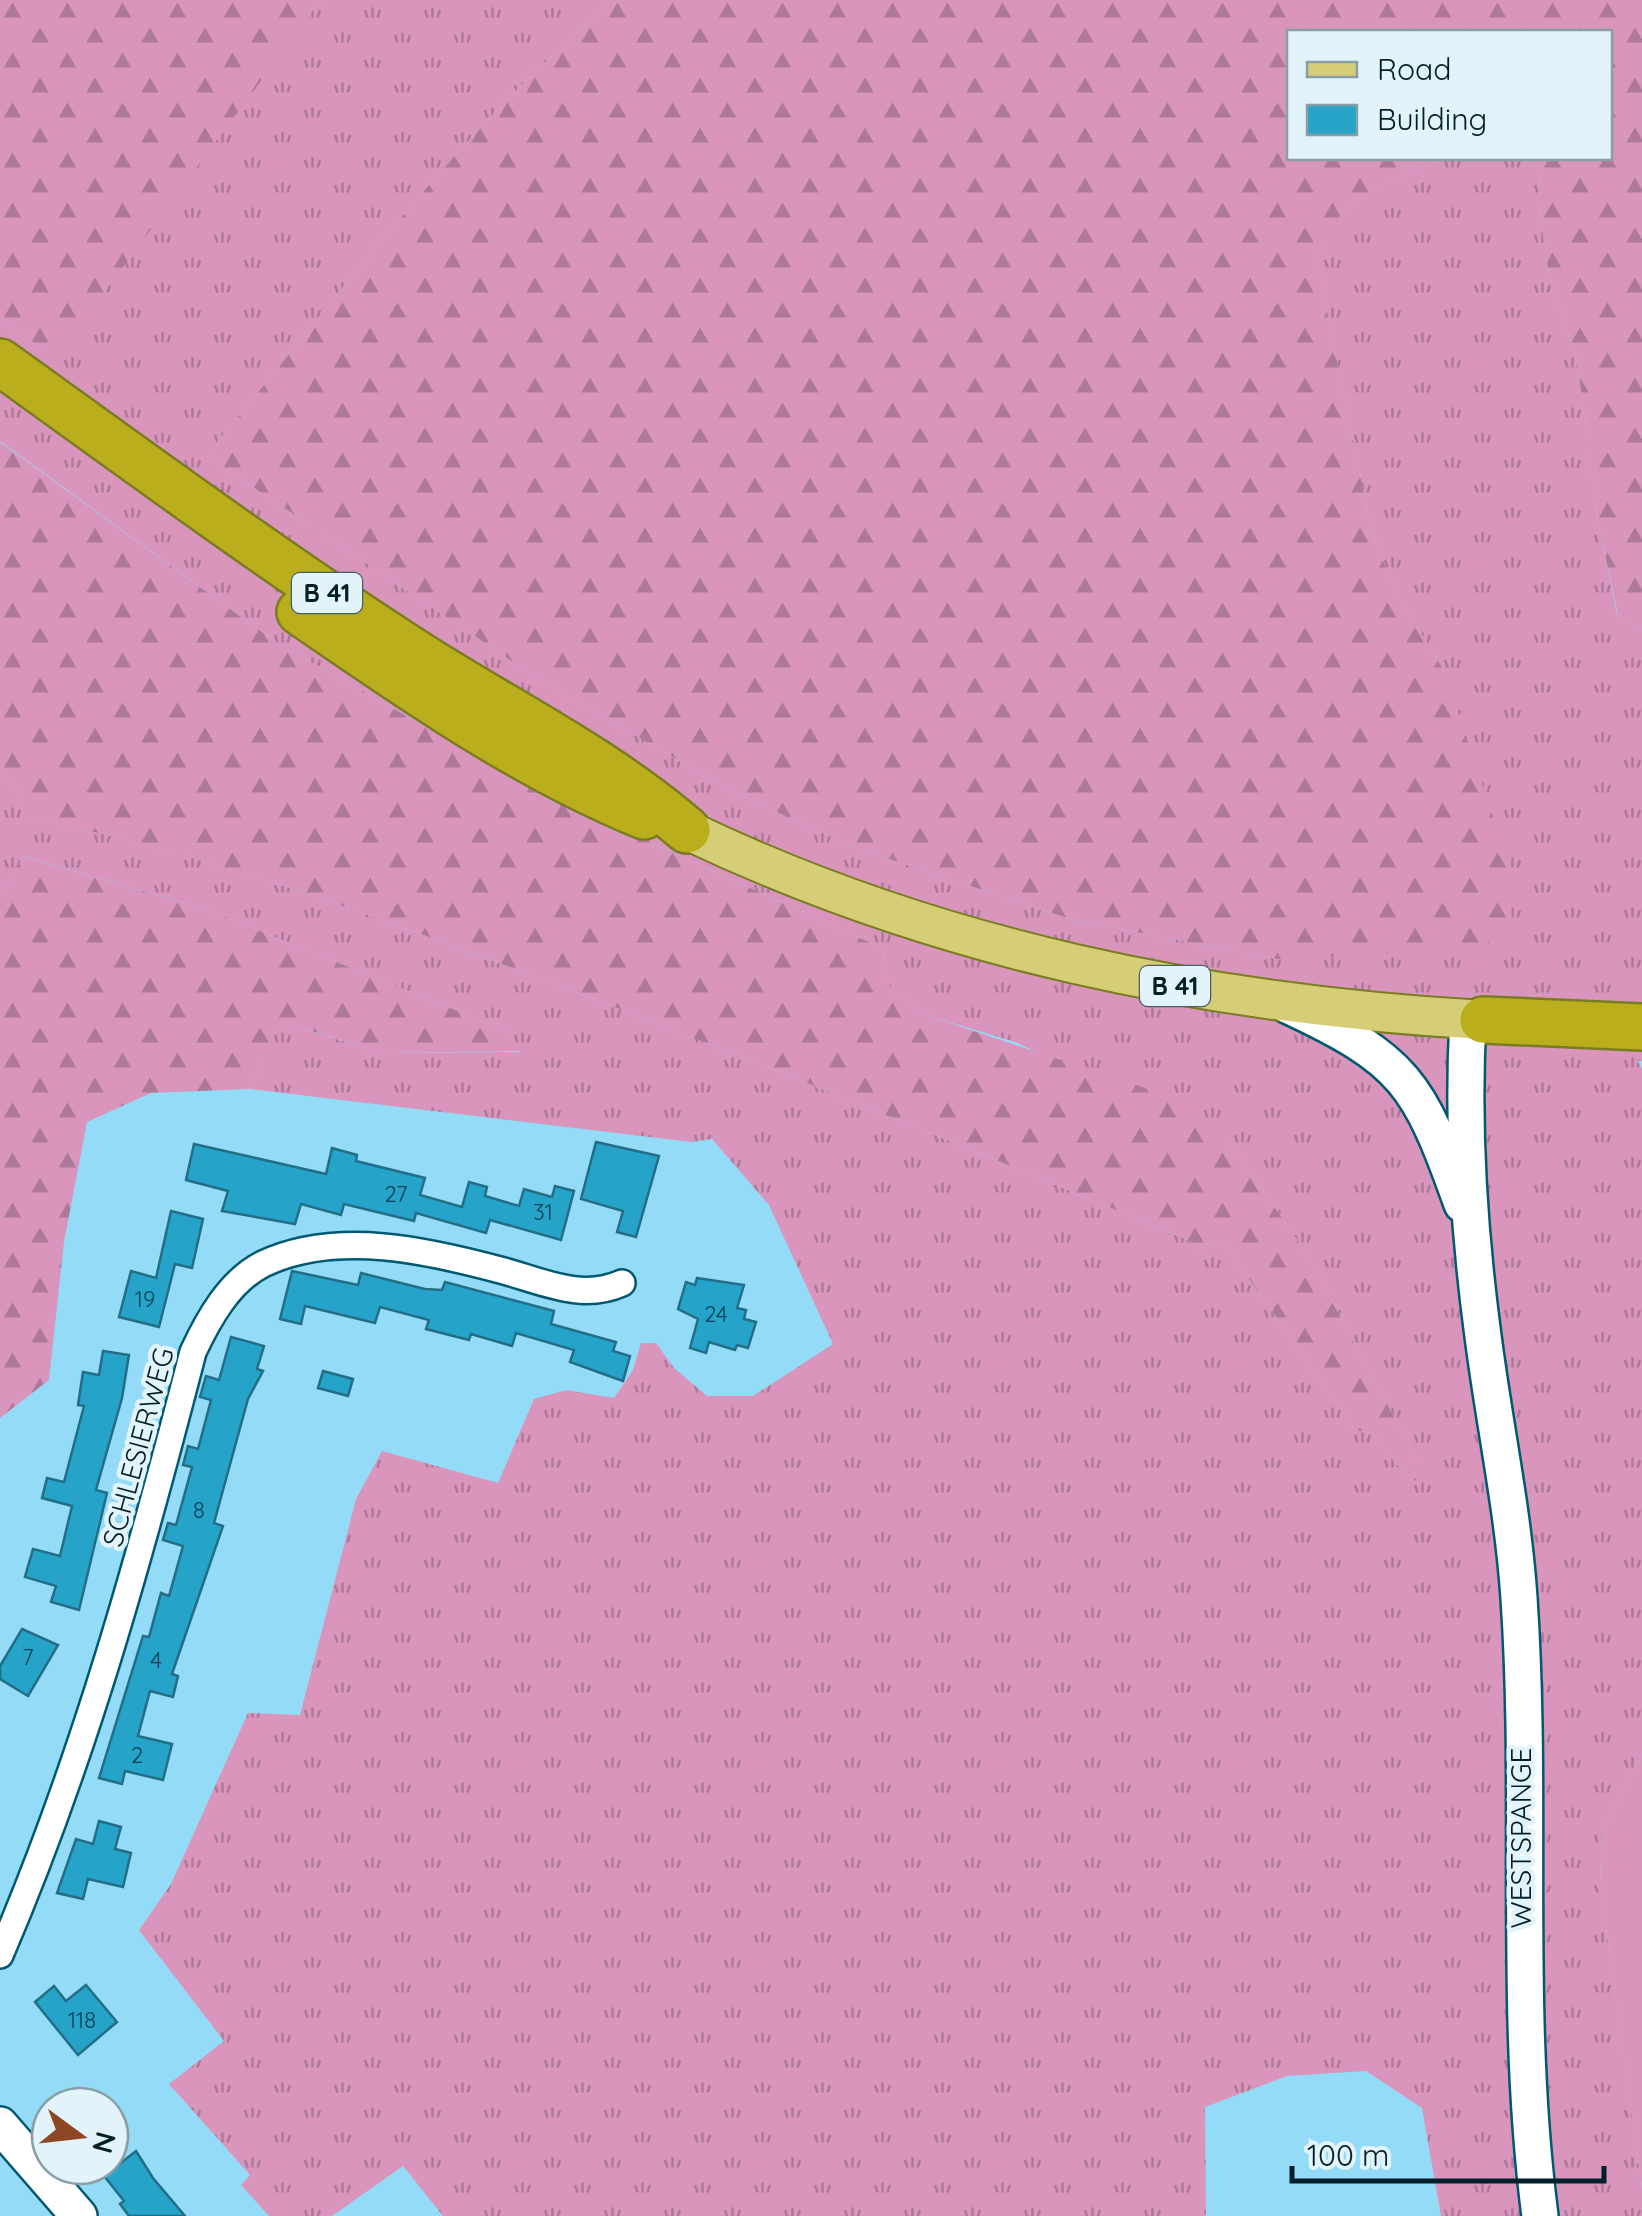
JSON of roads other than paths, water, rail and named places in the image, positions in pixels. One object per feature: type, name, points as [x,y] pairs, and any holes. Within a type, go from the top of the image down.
[{"type":"highway","name":"B 41","points":[[0,362],[195,504],[423,658],[621,776],[687,830]]},
{"type":"highway","name":"B 41","points":[[0,400],[406,685],[567,782],[687,830]]},
{"type":"highway","name":"B 41","points":[[1475,1020],[1642,1027]]},
{"type":"main road","name":"B 41","points":[[687,830],[838,896],[987,944],[1106,974],[1277,1000],[1475,1020]]},
{"type":"main road","points":[[1277,1000],[1357,1038],[1410,1086],[1434,1129],[1472,1231]]},
{"type":"main road","points":[[1472,1231],[1475,1020]]},
{"type":"main road","name":"WESTSPANGE","points":[[1472,1231],[1521,1621],[1521,1944],[1532,2151],[1540,2216]]},
{"type":"main road","points":[[0,2125],[79,2216]]},
{"type":"street","name":"SCHLESIERWEG","points":[[0,1955],[76,1760],[119,1630],[193,1352],[208,1318],[236,1285],[262,1265],[306,1251],[350,1247],[402,1249],[468,1262],[588,1294],[622,1283]]}]
